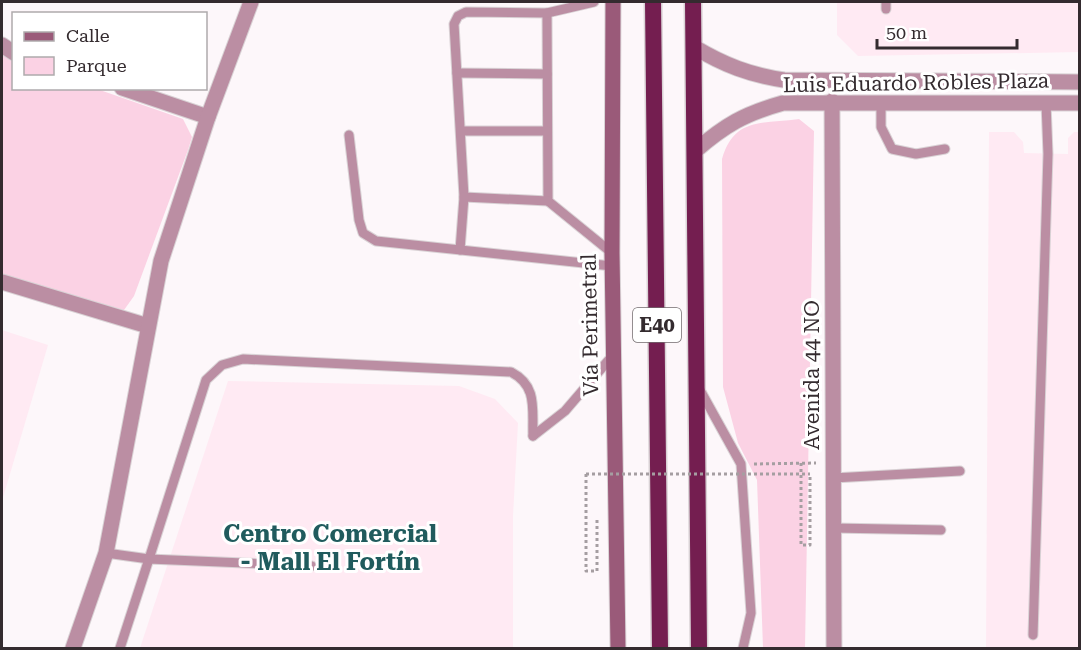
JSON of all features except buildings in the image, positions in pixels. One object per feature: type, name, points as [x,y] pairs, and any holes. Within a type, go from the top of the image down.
[{"type":"highway","name":"E40","points":[[653,2],[660,648]]},
{"type":"highway","name":"E40","points":[[693,2],[699,648]]},
{"type":"main road","name":"Vía Perimetral","points":[[613,2],[612,260],[618,648]]},
{"type":"street","points":[[73,648],[106,553],[161,261],[208,117],[251,2]]},
{"type":"street","name":"Luis Eduardo Robles Plaza","points":[[694,47],[725,65],[753,75],[784,80],[1080,82]]},
{"type":"street","points":[[128,90],[208,117]]},
{"type":"street","name":"Luis Eduardo Robles Plaza","points":[[695,152],[723,127],[749,112],[783,103],[832,101],[1080,103]]},
{"type":"street","name":"Avenida 44 NO","points":[[832,101],[834,648]]},
{"type":"street","points":[[2,282],[148,326]]},
{"type":"lane","points":[[460,250],[464,198],[454,24],[458,16],[466,12],[547,13],[594,2]]},
{"type":"lane","points":[[547,13],[548,201]]},
{"type":"lane","points":[[457,73],[547,74]]},
{"type":"lane","points":[[881,102],[882,127],[892,149],[916,154],[945,149]]},
{"type":"lane","points":[[1033,635],[1048,154],[1046,103]]},
{"type":"lane","points":[[461,131],[547,130]]},
{"type":"lane","points":[[349,135],[359,220],[363,233],[376,241],[460,250],[612,260]]},
{"type":"lane","points":[[464,198],[548,201],[612,260]]},
{"type":"lane","points":[[120,648],[206,380],[222,365],[243,359],[511,372],[524,379],[531,395],[533,436],[565,411],[613,354]]},
{"type":"lane","points":[[696,384],[741,464],[751,613],[743,648]]},
{"type":"lane","points":[[833,471],[960,471]]},
{"type":"lane","points":[[833,528],[941,530]]},
{"type":"lane","points":[[106,553],[148,559],[312,566]]},
{"type":"path","points":[[741,464],[801,463],[833,471]]},
{"type":"path","points":[[597,513],[597,571],[586,571],[586,474],[810,474],[810,545],[801,545],[801,463]]},
{"type":"path","points":[[598,468],[598,479]]},
{"type":"shaded area","points":[[837,2],[1079,2],[1079,52],[858,56],[837,35]]},
{"type":"shaded area","points":[[989,132],[1014,132],[1023,142],[1024,153],[1068,154],[1068,138],[1074,132],[1079,132],[1079,648],[986,648]]},
{"type":"shaded area","points":[[2,330],[48,345],[2,501]]},
{"type":"shaded area","points":[[228,381],[459,386],[495,399],[518,423],[513,516],[513,648],[140,648]]},
{"type":"green space","points":[[2,54],[12,59],[12,90],[100,90],[183,119],[192,137],[188,150],[134,296],[124,310],[2,275]]},
{"type":"green space","points":[[799,119],[814,131],[805,648],[763,648],[757,480],[738,443],[723,387],[722,159],[727,145],[742,129],[762,123]]},
{"type":"district","name":"Centro Comercial - Mall El Fortín","points":[[330,548]]}]
